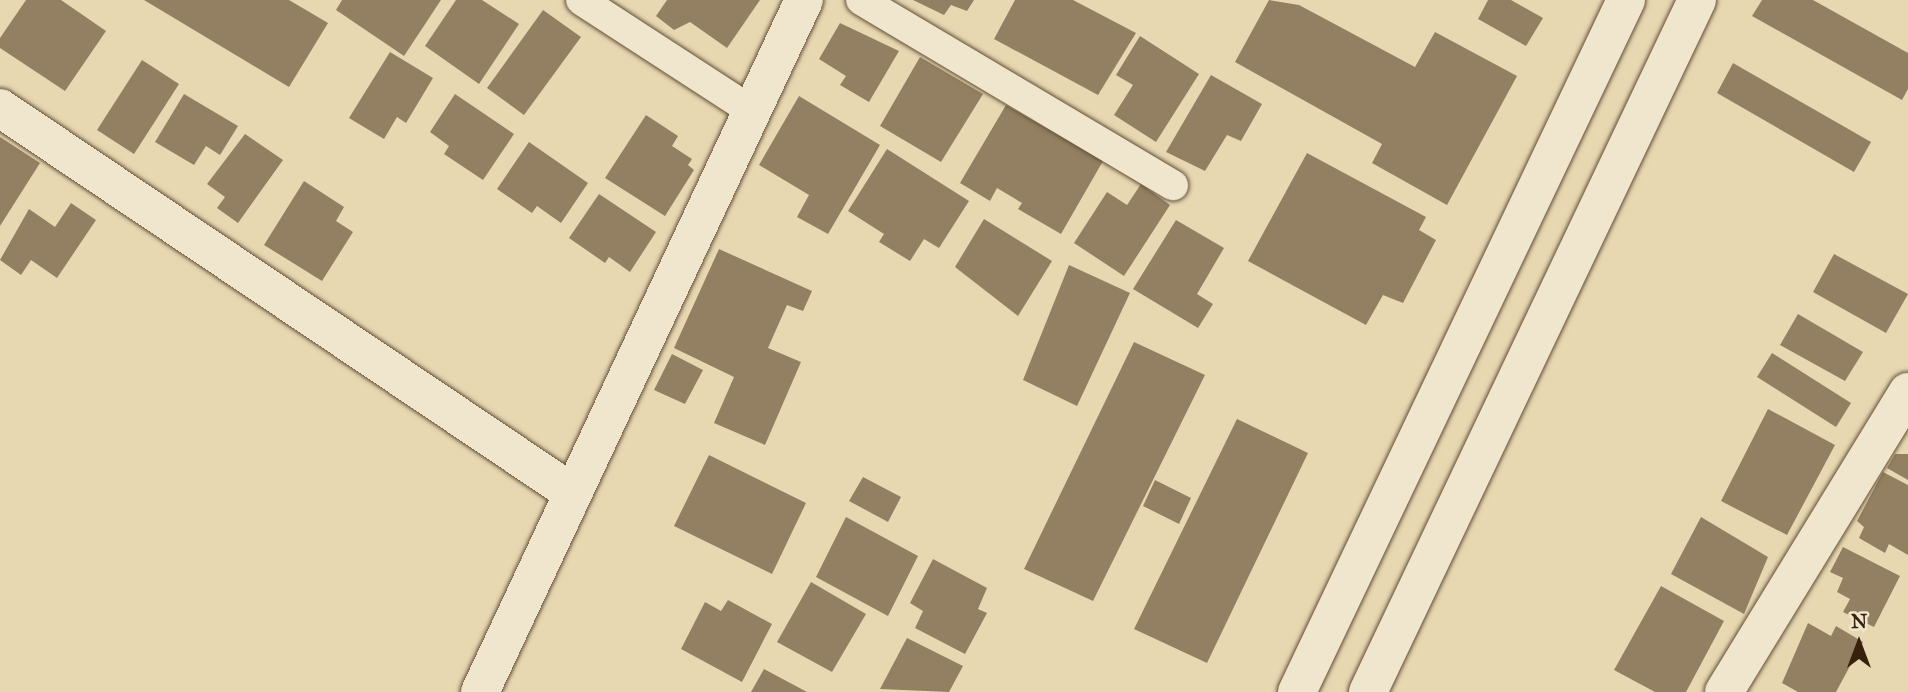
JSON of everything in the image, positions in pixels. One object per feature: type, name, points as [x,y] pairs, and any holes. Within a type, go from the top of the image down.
[{"type":"street","points":[[480,692],[571,492],[804,0]]},
{"type":"street","points":[[1297,692],[1626,0]]},
{"type":"street","points":[[1367,692],[1697,0]]},
{"type":"street","points":[[0,108],[571,492]]},
{"type":"street","points":[[1724,692],[1908,392]]},
{"type":"lane","points":[[581,0],[752,111]]},
{"type":"lane","points":[[861,0],[1173,185]]},
{"type":"building","points":[[26,0],[61,0],[106,31],[65,91],[0,48],[0,38]]},
{"type":"building","points":[[144,0],[289,0],[328,23],[289,87]]},
{"type":"building","points":[[342,0],[441,0],[404,56],[336,10]]},
{"type":"building","points":[[456,0],[482,0],[519,24],[479,84],[425,46]]},
{"type":"building","points":[[667,0],[760,0],[727,48],[690,22],[674,30],[656,16]]},
{"type":"building","points":[[913,0],[974,0],[967,11],[951,5],[944,15]]},
{"type":"building","points":[[1015,0],[1073,0],[1136,33],[1098,95],[994,39]]},
{"type":"building","points":[[1269,0],[1299,5],[1415,67],[1435,32],[1517,76],[1447,205],[1372,163],[1382,144],[1235,62]]},
{"type":"building","points":[[1488,0],[1511,0],[1543,18],[1526,46],[1478,19]]},
{"type":"building","points":[[1762,0],[1813,0],[1908,53],[1908,89],[1902,100],[1752,16]]},
{"type":"building","points":[[543,10],[581,37],[524,115],[487,88]]},
{"type":"building","points":[[840,23],[899,51],[869,102],[840,85],[846,76],[819,59]]},
{"type":"building","points":[[1140,36],[1199,74],[1156,142],[1114,115],[1133,85],[1116,75]]},
{"type":"building","points":[[390,52],[433,78],[406,123],[397,117],[384,139],[349,118]]},
{"type":"building","points":[[920,57],[983,94],[941,162],[880,126]]},
{"type":"building","points":[[142,60],[179,84],[134,154],[97,130]]},
{"type":"building","points":[[1733,63],[1871,142],[1854,172],[1717,93]]},
{"type":"building","points":[[1211,75],[1262,104],[1241,141],[1227,135],[1205,171],[1166,152]]},
{"type":"building","points":[[184,94],[238,126],[220,155],[206,146],[194,165],[155,142]]},
{"type":"building","points":[[455,94],[514,134],[483,180],[444,154],[449,146],[430,132]]},
{"type":"building","points":[[799,96],[880,145],[828,234],[797,217],[809,195],[759,165]]},
{"type":"building","points":[[1006,105],[1103,161],[1061,234],[1018,209],[1022,203],[997,188],[990,201],[960,183]]},
{"type":"building","points":[[646,115],[678,136],[672,146],[692,159],[688,165],[694,170],[665,216],[605,178]]},
{"type":"building","points":[[245,134],[283,160],[238,223],[217,208],[225,197],[207,184]]},
{"type":"building","points":[[0,137],[40,163],[0,226]]},
{"type":"building","points":[[529,142],[588,183],[561,223],[537,206],[532,213],[497,189]]},
{"type":"building","points":[[887,149],[969,201],[939,248],[924,239],[910,261],[879,242],[884,234],[848,211]]},
{"type":"building","points":[[1307,153],[1426,217],[1419,230],[1436,240],[1403,303],[1383,295],[1366,325],[1248,261]]},
{"type":"building","points":[[304,181],[344,207],[336,221],[353,232],[322,281],[264,245]]},
{"type":"building","points":[[1141,184],[1170,205],[1124,276],[1074,243],[1107,192],[1127,205]]},
{"type":"building","points":[[599,194],[656,232],[630,272],[609,257],[605,263],[569,238]]},
{"type":"building","points":[[71,203],[96,220],[57,278],[31,260],[21,275],[0,260],[29,209],[55,227]]},
{"type":"building","points":[[984,219],[1052,261],[1018,316],[955,267]]},
{"type":"building","points":[[1176,220],[1224,248],[1197,294],[1213,304],[1198,328],[1133,289]]},
{"type":"building","points":[[719,249],[812,291],[803,311],[787,305],[768,348],[801,362],[765,445],[714,423],[734,377],[674,348]]},
{"type":"building","points":[[1834,254],[1908,294],[1886,333],[1813,292]]},
{"type":"building","points":[[1069,265],[1130,293],[1077,406],[1023,380]]},
{"type":"building","points":[[1798,314],[1863,352],[1845,381],[1780,345]]},
{"type":"building","points":[[1134,342],[1205,375],[1093,601],[1024,569]]},
{"type":"building","points":[[1772,353],[1851,403],[1836,427],[1757,377]]},
{"type":"building","points":[[672,354],[703,370],[685,404],[654,390]]},
{"type":"building","points":[[1768,409],[1835,445],[1787,535],[1721,501]]},
{"type":"building","points":[[1237,419],[1308,453],[1207,663],[1134,629]]},
{"type":"building","points":[[1895,454],[1908,454],[1908,480],[1887,468]]},
{"type":"building","points":[[709,455],[806,503],[772,574],[674,526]]},
{"type":"building","points":[[1883,472],[1908,485],[1908,555],[1889,544],[1885,553],[1859,538],[1864,527],[1857,521]]},
{"type":"building","points":[[863,477],[901,497],[888,522],[849,501]]},
{"type":"building","points":[[1155,480],[1191,498],[1179,524],[1143,506]]},
{"type":"building","points":[[846,517],[918,556],[888,616],[816,577]]},
{"type":"building","points":[[1701,517],[1768,557],[1744,614],[1671,574]]},
{"type":"building","points":[[1843,547],[1900,576],[1874,627],[1843,612],[1850,599],[1837,592],[1843,578],[1830,572]]},
{"type":"building","points":[[933,559],[987,588],[978,609],[987,613],[965,654],[915,628],[923,611],[910,603]]},
{"type":"building","points":[[811,582],[866,614],[832,672],[777,642]]},
{"type":"building","points":[[1661,586],[1724,621],[1686,692],[1655,692],[1614,670]]},
{"type":"building","points":[[728,600],[772,624],[742,682],[681,649],[705,602],[721,611]]},
{"type":"building","points":[[1808,623],[1831,636],[1836,626],[1863,642],[1836,692],[1798,692],[1782,683]]},
{"type":"building","points":[[907,638],[963,666],[949,692],[880,689]]},
{"type":"building","points":[[764,669],[807,692],[751,692]]}]
